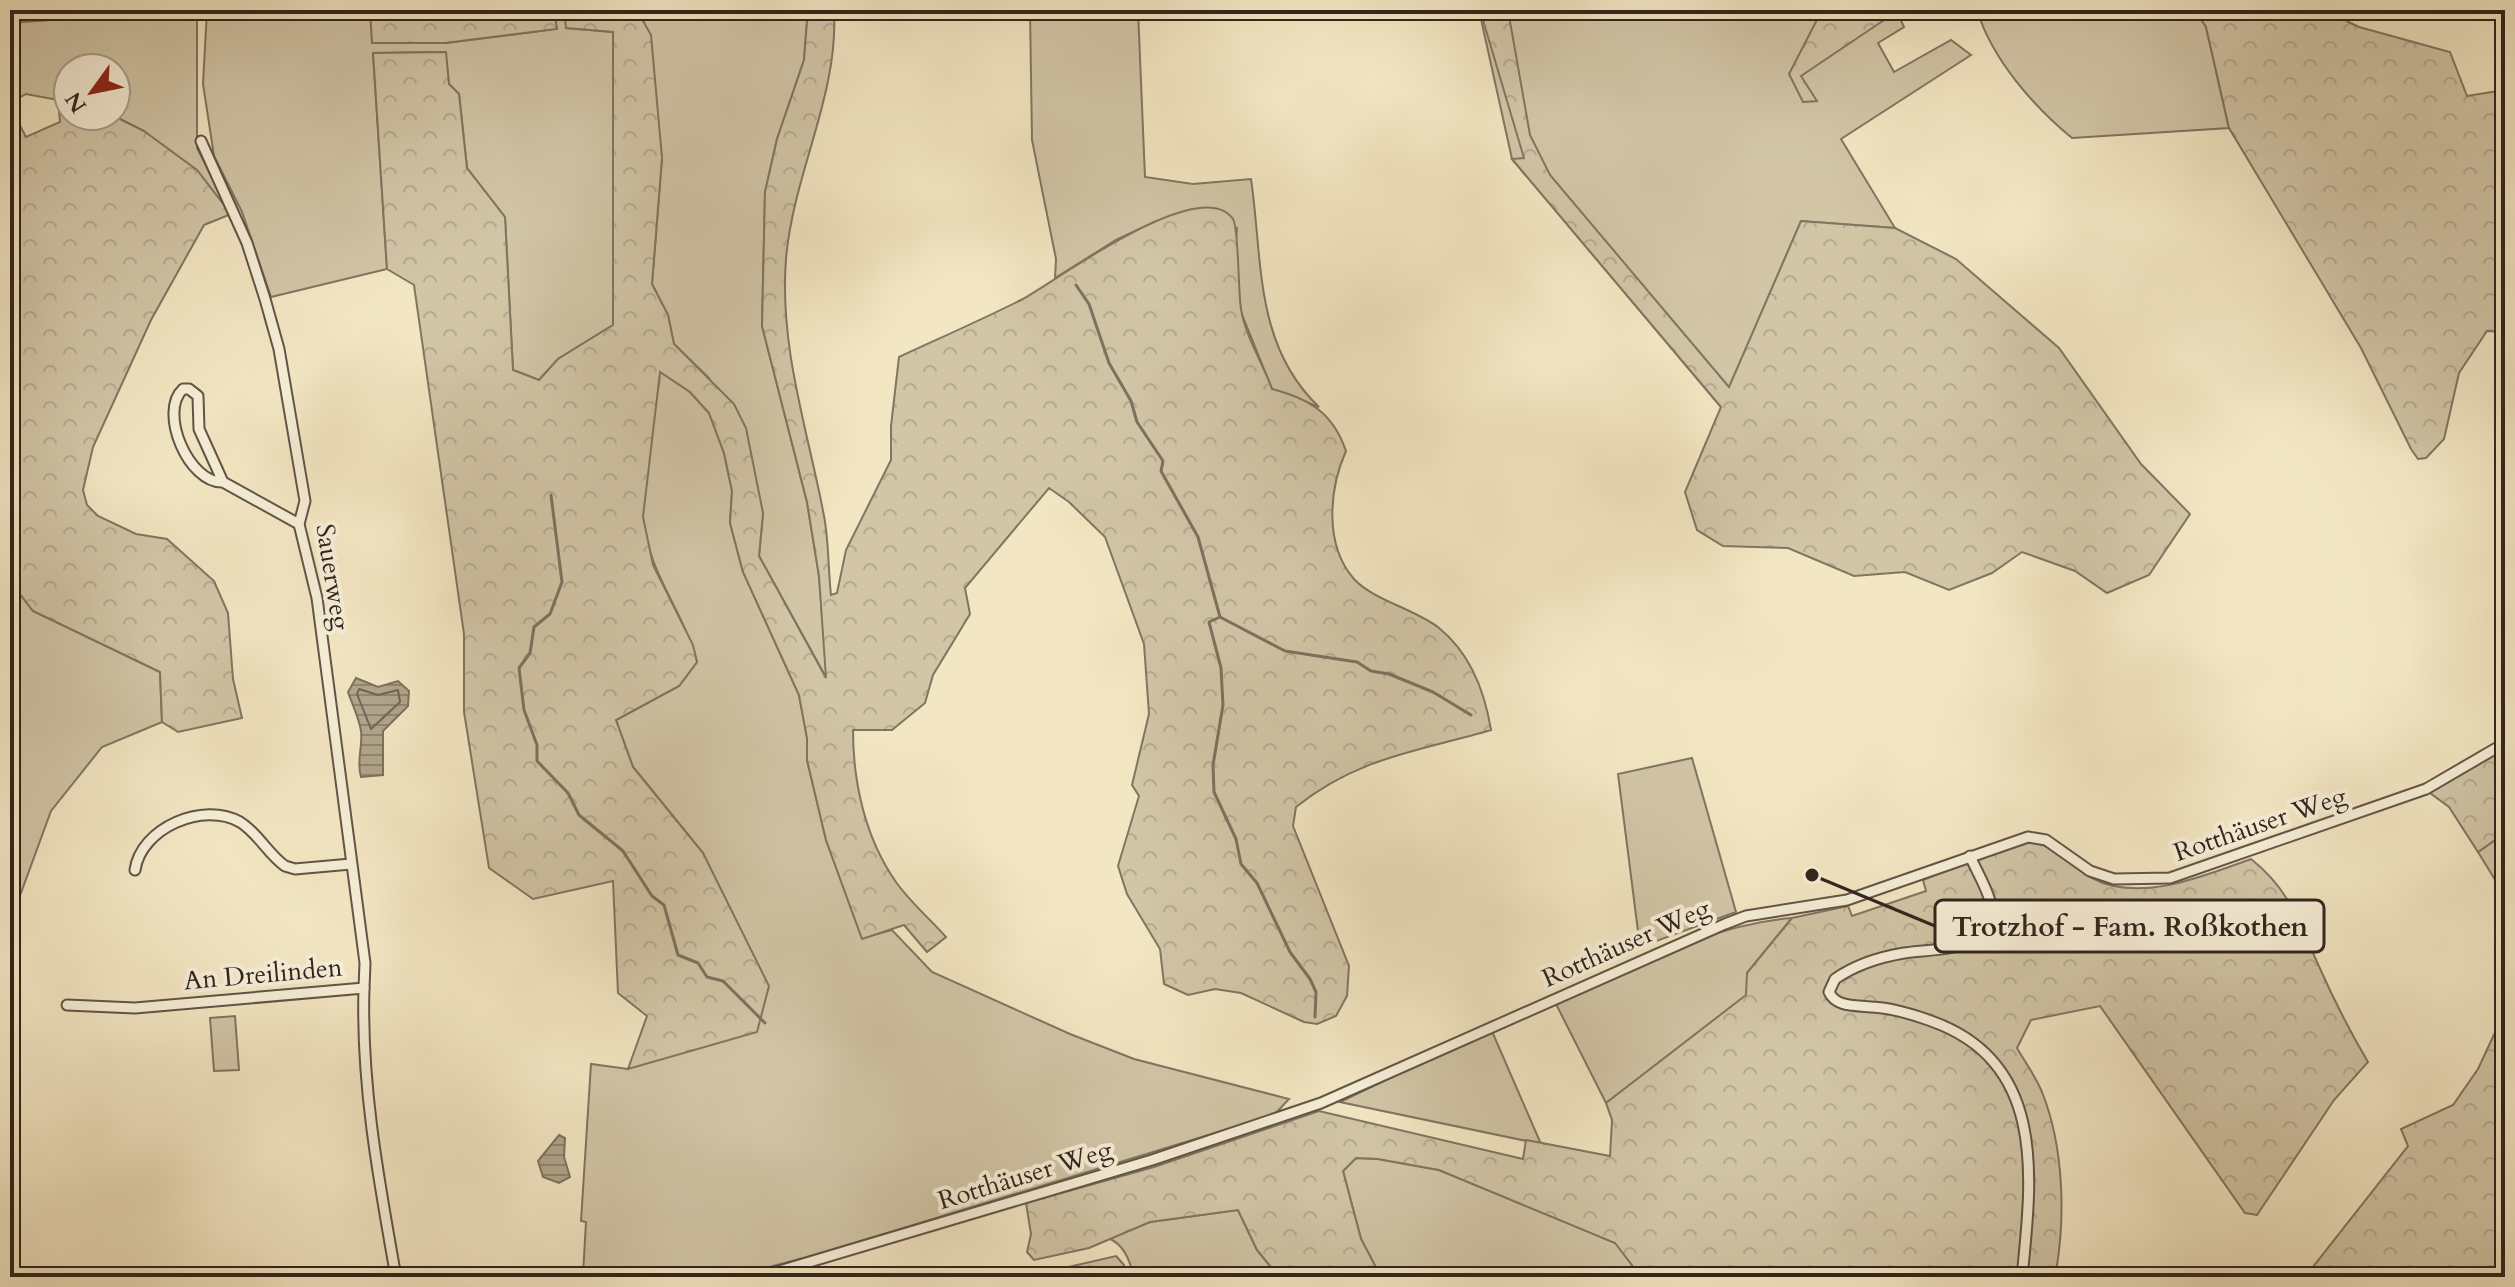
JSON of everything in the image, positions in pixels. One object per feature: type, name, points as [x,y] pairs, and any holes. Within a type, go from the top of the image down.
[{"type":"street","name":"Sauerweg","points":[[201,141],[247,243],[279,349],[305,501],[299,524],[317,598],[365,963],[364,988]]},
{"type":"street","points":[[223,482],[199,429],[198,396],[189,389],[183,389],[177,396],[175,414],[184,452],[203,475],[223,482],[299,524]]},
{"type":"street","name":"Rotthäuser Weg","points":[[759,1277],[1152,1160],[1321,1103],[1746,916],[1847,900],[2028,837],[2046,840],[2090,871],[2114,879],[2170,878],[2322,828],[2426,789],[2505,743]]},
{"type":"street","points":[[135,870],[136,861],[155,834],[166,827],[205,817],[238,821],[285,866],[295,869],[351,864]]},
{"type":"street","points":[[1970,856],[1991,903],[1991,918],[1981,937],[1955,949],[1906,953],[1871,961],[1835,979],[1829,992],[1840,1004],[1889,1008],[1943,1025],[1983,1048],[1999,1067],[2019,1106],[2027,1141],[2029,1191],[2022,1277]]},
{"type":"street","name":"An Dreilinden","points":[[67,1005],[135,1008],[364,988],[363,1035],[372,1143],[396,1277]]},
{"type":"green space","points":[[77,10],[197,10],[197,148],[231,214],[144,131],[132,125],[132,52],[52,52],[52,99],[26,94],[10,103],[10,23],[77,18]]},
{"type":"green space","points":[[207,10],[370,10],[373,43],[445,43],[556,29],[554,10],[564,10],[567,28],[613,32],[613,325],[558,359],[539,380],[513,370],[505,217],[467,168],[459,94],[449,84],[445,52],[373,53],[387,269],[271,297],[242,212],[214,156],[203,84]]},
{"type":"green space","points":[[370,10],[554,10],[557,29],[445,43],[372,43]]},
{"type":"green space","points":[[564,10],[637,10],[651,35],[662,158],[652,284],[668,315],[674,344],[734,404],[746,428],[763,513],[759,556],[826,678],[819,576],[807,502],[762,326],[765,192],[777,139],[804,60],[807,21],[804,10],[834,10],[834,42],[823,104],[790,227],[785,292],[796,389],[826,526],[831,595],[837,593],[846,550],[891,460],[891,426],[899,357],[1021,300],[1160,219],[1191,209],[1216,208],[1233,219],[1243,319],[1272,389],[1309,403],[1327,417],[1346,451],[1336,482],[1332,516],[1344,565],[1362,586],[1430,622],[1450,638],[1474,674],[1491,730],[1366,766],[1319,790],[1296,807],[1293,826],[1349,966],[1347,996],[1336,1016],[1317,1024],[1304,1022],[1241,993],[1215,989],[1188,995],[1164,984],[1160,949],[1127,894],[1118,866],[1139,796],[1132,785],[1149,714],[1144,644],[1105,537],[1069,502],[1049,488],[965,588],[970,614],[933,675],[925,703],[892,730],[853,730],[858,789],[876,847],[902,889],[946,937],[927,952],[904,925],[862,939],[826,840],[807,760],[807,738],[799,695],[743,572],[730,523],[732,491],[724,453],[709,413],[690,392],[660,372],[643,517],[653,565],[693,645],[697,662],[679,686],[616,720],[633,767],[703,853],[769,986],[757,1032],[628,1069],[647,1016],[618,993],[613,881],[533,899],[489,868],[464,712],[464,634],[414,285],[387,269],[373,53],[446,52],[449,84],[459,94],[467,168],[505,217],[513,370],[539,380],[558,359],[613,325],[613,32],[566,28]]},
{"type":"green space","points":[[637,10],[804,10],[807,21],[804,60],[777,139],[765,192],[762,326],[807,502],[819,576],[827,679],[759,556],[763,513],[709,378],[674,344],[668,315],[652,284],[662,158],[643,17]]},
{"type":"green space","points":[[1030,10],[1138,10],[1145,177],[1193,184],[1251,179],[1265,300],[1272,329],[1298,383],[1319,407],[1272,389],[1241,312],[1235,256],[1237,228],[1156,221],[1116,240],[1055,278],[1056,259],[1032,140]]},
{"type":"green space","points":[[1479,10],[1907,10],[1899,16],[1904,27],[1878,43],[1894,72],[1951,40],[1971,55],[1841,139],[1895,228],[1801,221],[1721,407],[1512,159]]},
{"type":"green space","points":[[1480,10],[1508,10],[1530,135],[1550,175],[1729,387],[1801,221],[1895,228],[1956,259],[2059,348],[2141,464],[2190,514],[2149,575],[2107,593],[2075,571],[2022,552],[1992,573],[1949,590],[1905,572],[1854,576],[1788,548],[1723,546],[1697,530],[1685,492],[1721,407],[1512,159],[1524,158]]},
{"type":"green space","points":[[1822,10],[1854,10],[1860,18],[1875,10],[1907,10],[1899,16],[1896,12],[1801,76],[1817,101],[1803,102],[1789,74]]},
{"type":"green space","points":[[1977,10],[2195,10],[2206,27],[2229,128],[2072,138],[2029,96],[2003,64]]},
{"type":"green space","points":[[2195,10],[2324,10],[2359,27],[2450,52],[2467,96],[2505,90],[2505,119],[2496,132],[2505,137],[2505,332],[2487,331],[2459,373],[2444,439],[2426,458],[2418,459],[2411,449],[2361,348],[2229,128],[2206,27]]},
{"type":"green space","points":[[10,103],[17,120],[10,123]]},
{"type":"green space","points":[[17,120],[26,137],[52,126],[52,132],[132,132],[132,125],[197,170],[231,214],[204,225],[151,320],[93,447],[83,490],[87,505],[98,516],[136,534],[167,539],[214,581],[228,613],[233,679],[242,718],[178,732],[162,722],[160,672],[33,611],[10,581],[10,123]]},
{"type":"green space","points":[[659,371],[690,392],[709,413],[724,453],[732,491],[730,523],[743,572],[799,695],[807,738],[807,760],[826,840],[862,938],[892,930],[932,972],[1070,1034],[1134,1059],[1289,1099],[1274,1115],[812,1256],[738,1275],[583,1274],[586,1222],[581,1221],[591,1064],[628,1069],[724,901],[703,853],[633,767],[616,720],[679,686],[697,662],[652,557],[643,518],[645,463]]},
{"type":"green space","points":[[10,581],[33,611],[160,672],[162,722],[102,747],[51,811],[10,923]]},
{"type":"green space","points":[[2505,748],[2505,833],[2478,852],[2449,807],[2430,793]]},
{"type":"green space","points":[[1692,758],[1736,912],[1640,947],[1618,774]]},
{"type":"green space","points":[[2505,833],[2505,896],[2478,852]]},
{"type":"green space","points":[[2034,842],[2050,849],[2092,878],[2131,888],[2152,888],[2194,879],[2251,859],[2284,894],[2368,1062],[2334,1100],[2257,1215],[2245,1213],[2100,1006],[2031,1020],[2017,1048],[2042,1092],[2059,1159],[2062,1207],[2055,1277],[1641,1277],[1615,1243],[1439,1170],[1356,1158],[1343,1171],[1361,1239],[1381,1277],[1279,1277],[1257,1250],[1238,1210],[1150,1222],[1089,1248],[1034,1260],[1027,1252],[1031,1234],[1026,1203],[1154,1167],[1319,1111],[1523,1159],[1526,1140],[1610,1156],[1612,1120],[1606,1103],[1746,995],[1747,973],[1792,918],[1848,906],[1852,916],[1926,891],[1923,880],[2001,847]]},
{"type":"green space","points":[[1792,918],[1747,973],[1747,995],[1606,1103],[1555,1002],[1701,939],[1761,922]]},
{"type":"green space","points":[[2505,1011],[2505,1277],[2305,1277],[2408,1146],[2401,1129],[2453,1105],[2478,1069]]},
{"type":"green space","points":[[235,1016],[239,1070],[214,1071],[210,1018]]},
{"type":"green space","points":[[1491,1029],[1541,1144],[1340,1102]]},
{"type":"green space","points":[[1356,1158],[1439,1170],[1616,1243],[1641,1277],[1381,1277],[1361,1239],[1343,1171]]},
{"type":"green space","points":[[1238,1210],[1257,1250],[1279,1277],[1134,1277],[1122,1249],[1108,1238],[1150,1222]]},
{"type":"green space","points":[[1116,1256],[1124,1265],[1124,1277],[1044,1277],[1051,1271]]},
{"type":"water","points":[[356,678],[378,687],[398,681],[409,691],[408,706],[383,731],[383,775],[361,777],[361,731],[348,692]]},
{"type":"water","points":[[559,1135],[565,1138],[564,1157],[570,1177],[559,1183],[543,1177],[538,1161]]},
{"type":"waterway","points":[[1076,285],[1089,304],[1109,363],[1131,401],[1137,422],[1163,461],[1161,471],[1198,537],[1220,617],[1285,651],[1357,662],[1371,671],[1389,674],[1433,692],[1471,715]]},
{"type":"waterway","points":[[551,495],[562,582],[550,614],[534,627],[530,653],[519,668],[524,710],[537,745],[537,761],[568,793],[579,815],[623,851],[652,896],[664,905],[678,955],[698,963],[707,977],[723,981],[765,1023]]},
{"type":"waterway","points":[[1220,617],[1209,622],[1221,668],[1223,705],[1213,765],[1214,792],[1236,839],[1241,864],[1257,883],[1290,952],[1316,992],[1315,1017]]},
{"type":"place","name":"Trotzhof - Fam. Roßkothen","points":[[1812,875]]}]
